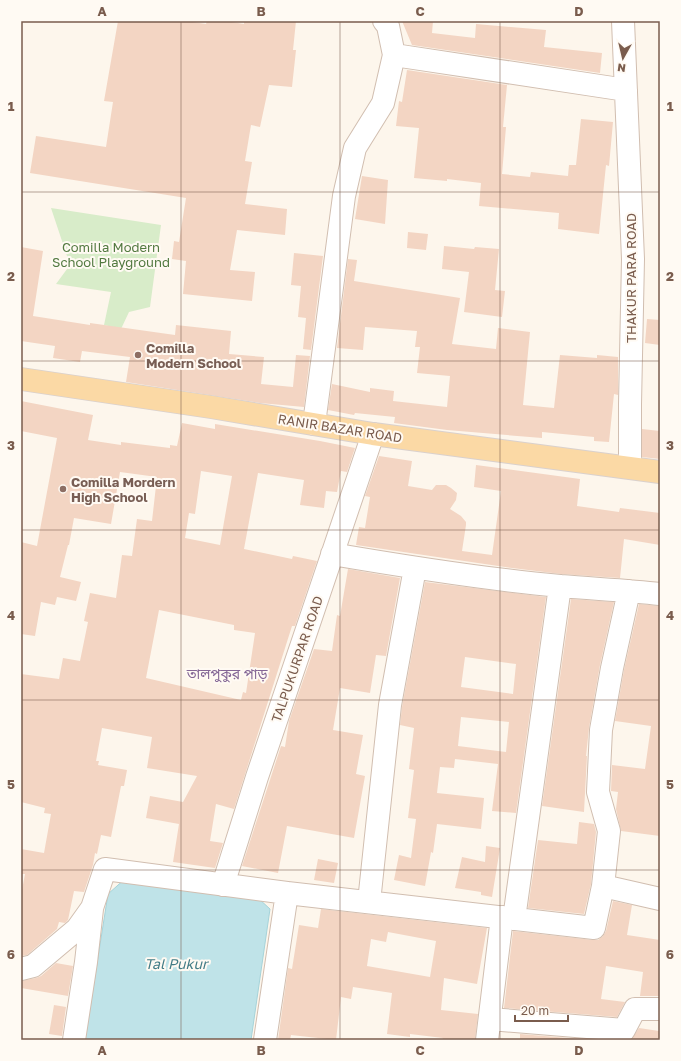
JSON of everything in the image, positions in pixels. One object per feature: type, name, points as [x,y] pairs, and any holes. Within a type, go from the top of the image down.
[{"type":"main road","name":"RANIR BAZAR ROAD","points":[[21,379],[373,434],[660,472]]},
{"type":"street","points":[[314,424],[344,196],[355,148],[383,103],[394,55],[388,26],[384,21]]},
{"type":"street","name":"THAKUR PARA ROAD","points":[[623,21],[633,259],[630,467]]},
{"type":"street","points":[[394,55],[626,90]]},
{"type":"street","name":"TALPUKURPAR ROAD","points":[[223,884],[257,777],[373,434]]},
{"type":"street","points":[[332,554],[414,568],[560,586],[660,594]]},
{"type":"street","points":[[369,902],[390,705],[414,568]]},
{"type":"street","points":[[560,586],[508,918],[488,1030],[623,1035],[635,1009],[660,1009]]},
{"type":"street","points":[[74,1040],[86,962],[92,908],[105,870],[286,893],[594,928],[603,886],[609,832],[598,792],[601,730],[612,668],[629,591]]},
{"type":"street","points":[[603,886],[660,899]]},
{"type":"street","points":[[265,1040],[286,893]]},
{"type":"street","points":[[21,969],[33,966],[77,929],[92,908]]},
{"type":"green space","name":"Comilla Modern School Playground","points":[[51,208],[161,225],[150,307],[129,312],[121,329],[104,325],[111,292],[56,284],[70,265]]},
{"type":"water","name":"Tal Pukur","points":[[126,878],[258,898],[270,909],[251,1040],[85,1040],[108,894]]},
{"type":"building","points":[[118,21],[186,21],[206,24],[207,21],[226,21],[244,24],[244,21],[296,21],[293,50],[296,50],[292,87],[269,85],[260,127],[251,125],[245,161],[252,162],[245,204],[287,209],[285,235],[237,230],[230,270],[255,272],[252,301],[183,294],[186,261],[172,259],[174,241],[179,242],[186,198],[30,173],[36,136],[106,147],[113,102],[104,101]]},
{"type":"building","points":[[402,21],[433,21],[432,33],[475,38],[476,24],[546,30],[544,47],[602,53],[600,73],[412,45]]},
{"type":"building","points":[[407,70],[507,85],[503,127],[506,127],[502,174],[530,177],[531,172],[568,176],[569,165],[576,165],[581,119],[613,122],[609,166],[606,165],[599,234],[558,229],[559,213],[479,206],[481,183],[447,179],[447,181],[414,178],[419,128],[396,126],[399,101],[402,102]]},
{"type":"building","points":[[362,176],[388,180],[385,224],[355,219]]},
{"type":"building","points":[[408,232],[428,234],[426,250],[407,248]]},
{"type":"building","points":[[444,246],[474,249],[475,247],[499,249],[495,290],[505,291],[502,317],[464,312],[469,272],[442,269]]},
{"type":"building","points":[[21,247],[43,251],[33,316],[90,325],[90,323],[175,335],[176,325],[231,331],[229,354],[264,357],[261,384],[293,387],[296,355],[310,356],[304,407],[260,403],[126,382],[130,357],[82,351],[80,362],[53,358],[55,346],[21,341]]},
{"type":"building","points":[[294,253],[323,256],[311,350],[303,349],[306,318],[298,317],[301,286],[291,285]]},
{"type":"building","points":[[348,259],[357,260],[354,281],[460,298],[452,344],[496,349],[498,328],[530,332],[523,405],[554,408],[560,355],[597,358],[597,355],[618,357],[618,395],[614,394],[609,442],[594,441],[594,437],[542,432],[542,438],[447,430],[394,423],[395,417],[355,413],[354,415],[328,410],[332,384],[370,392],[370,388],[394,391],[393,401],[447,407],[450,376],[417,373],[420,347],[415,347],[417,331],[365,327],[363,350],[337,348]]},
{"type":"building","points":[[647,319],[660,320],[660,345],[645,343]]},
{"type":"building","points":[[21,401],[93,415],[88,440],[121,445],[121,442],[170,448],[170,445],[177,446],[182,423],[215,429],[215,424],[355,448],[347,472],[341,471],[337,492],[326,491],[324,508],[300,505],[304,480],[258,473],[244,549],[292,559],[293,556],[317,561],[295,626],[292,626],[234,809],[216,804],[210,841],[223,843],[215,868],[173,862],[179,824],[146,818],[150,796],[183,802],[197,776],[147,768],[152,737],[102,728],[96,761],[99,761],[98,765],[127,770],[124,786],[121,786],[111,837],[101,835],[97,854],[95,853],[93,865],[84,892],[74,891],[68,920],[65,923],[59,922],[57,929],[27,955],[21,956],[21,895],[25,874],[21,874],[21,849],[44,853],[51,814],[44,813],[45,808],[21,802],[21,674],[59,679],[63,658],[80,661],[88,622],[84,621],[90,593],[116,598],[122,555],[132,556],[137,519],[152,521],[157,477],[120,472],[111,524],[74,518],[69,545],[60,577],[81,582],[76,601],[57,597],[55,605],[41,602],[35,636],[21,634],[21,542],[37,546],[57,438],[21,431]],"holes":[[[201,471],[232,476],[220,545],[185,538],[189,513],[195,514]],[[159,610],[234,625],[234,630],[255,633],[246,693],[243,692],[241,700],[146,678]]]},
{"type":"building","points":[[642,429],[660,431],[660,459],[642,457]]},
{"type":"building","points":[[379,456],[412,461],[408,486],[432,490],[436,485],[446,485],[457,493],[456,500],[450,509],[461,516],[466,522],[462,551],[492,555],[501,491],[474,487],[476,465],[580,479],[577,506],[619,512],[620,508],[660,513],[660,545],[624,539],[620,578],[561,574],[505,567],[356,545],[359,527],[365,528],[370,497],[365,496]]},
{"type":"building","points":[[348,569],[400,578],[386,656],[376,655],[370,693],[340,688],[333,730],[363,735],[356,774],[365,776],[354,838],[287,826],[278,873],[242,866],[281,746],[285,747],[289,721],[314,649],[332,651],[337,615],[340,616]]},
{"type":"building","points":[[425,582],[546,597],[516,813],[492,811],[498,764],[455,759],[454,768],[440,767],[437,793],[484,798],[481,829],[437,824],[433,853],[431,852],[425,886],[394,880],[399,855],[411,858],[416,819],[408,818],[414,770],[409,769],[414,728],[400,725]],"holes":[[[465,657],[516,664],[513,694],[461,687]],[[461,717],[509,722],[506,752],[458,746]]]},
{"type":"building","points":[[571,599],[614,602],[600,665],[589,728],[586,756],[584,812],[542,806]]},
{"type":"building","points":[[639,604],[660,606],[660,836],[621,831],[616,809],[618,792],[611,791],[612,765],[645,769],[651,726],[615,721],[624,670]]},
{"type":"building","points":[[579,822],[594,824],[596,832],[591,884],[584,914],[528,908],[538,840],[577,844]]},
{"type":"building","points":[[486,846],[500,848],[492,897],[481,895],[481,892],[455,888],[462,857],[485,862]]},
{"type":"building","points":[[318,859],[338,863],[334,883],[314,880]]},
{"type":"building","points":[[613,901],[632,905],[627,935],[660,940],[660,996],[640,996],[643,972],[606,966],[601,999],[625,1002],[617,1017],[504,1008],[513,931],[598,940],[606,931]]},
{"type":"building","points":[[321,909],[487,928],[477,984],[444,978],[441,1010],[478,1014],[475,1040],[442,1040],[443,1038],[410,1034],[410,1037],[387,1034],[392,993],[353,987],[351,999],[341,997],[336,1040],[291,1035],[290,1040],[278,1040],[288,968],[292,969],[299,925],[318,928]],"holes":[[[388,932],[436,941],[430,977],[367,966],[371,939],[386,942]]]},
{"type":"building","points":[[56,963],[73,966],[68,996],[21,988],[21,981],[41,976]]},
{"type":"building","points":[[54,1005],[66,1007],[62,1036],[49,1034]]},
{"type":"building","points":[[639,1028],[659,1031],[659,1040],[631,1040]]},
{"type":"building","points":[[520,1034],[593,1040],[520,1040]]},
{"type":"place","name":"Comilla Modern School","points":[[138,355]]},
{"type":"place","name":"Comilla Mordern High School","points":[[63,489]]},
{"type":"district","name":"তালপুকুর পাড়","points":[[227,673]]}]
